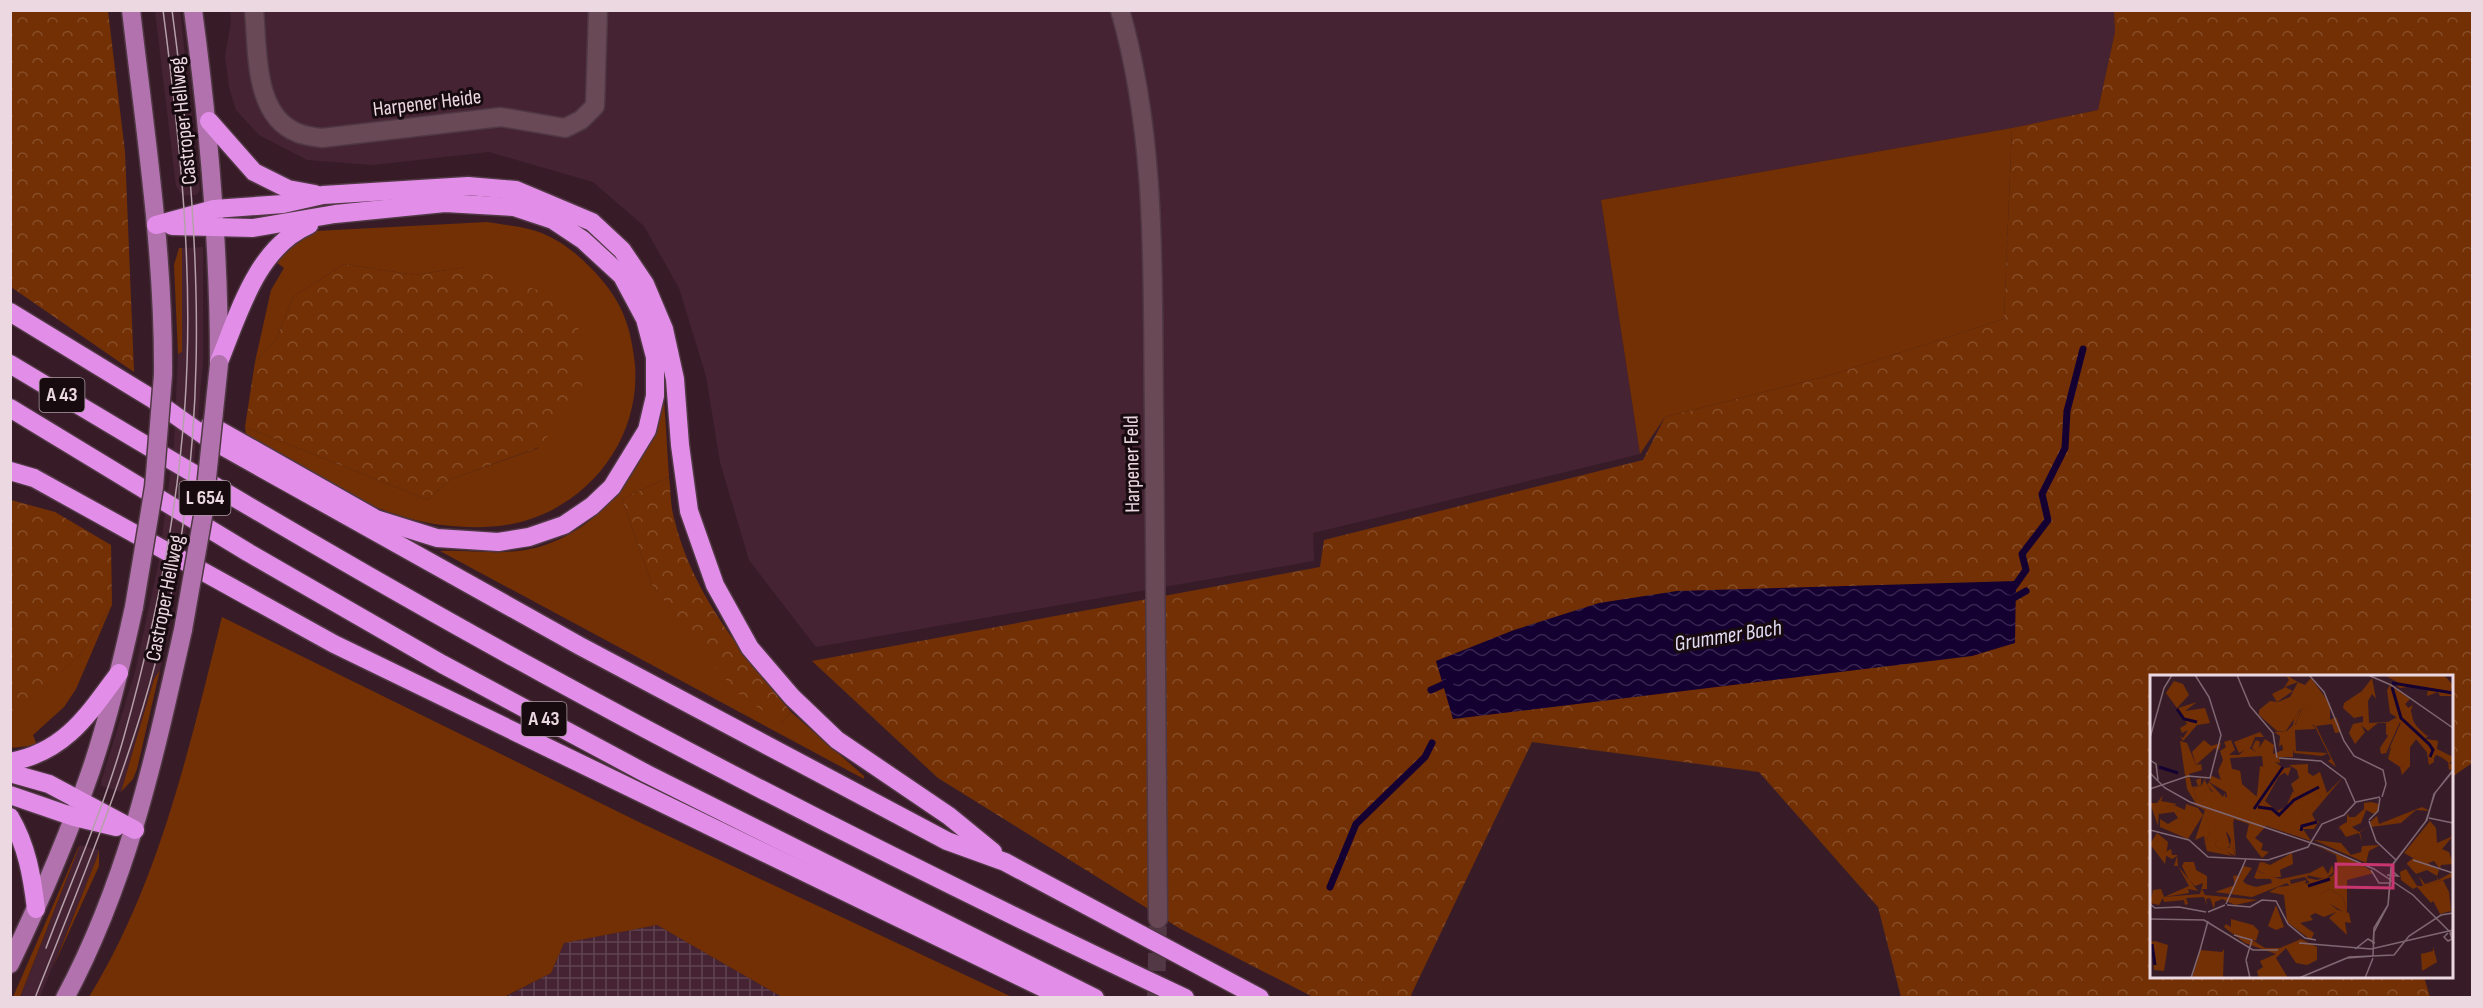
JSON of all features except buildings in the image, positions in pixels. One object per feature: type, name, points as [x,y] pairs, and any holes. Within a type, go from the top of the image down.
[{"type":"highway","points":[[209,121],[254,172],[288,189],[322,195]]},
{"type":"highway","points":[[156,225],[214,209],[283,204],[322,195],[468,186],[516,190],[592,222],[622,250],[645,284],[664,329],[675,379],[680,445],[689,511],[716,585],[750,648],[792,697],[837,740],[949,816],[1005,862]]},
{"type":"highway","points":[[151,398],[206,423],[376,519],[437,538],[498,542],[529,537],[564,525],[592,506],[612,487],[647,430],[655,396],[655,357],[645,319],[622,276],[583,240],[553,220],[514,207],[445,203],[335,214],[252,228],[156,225]]},
{"type":"highway","points":[[219,363],[264,261],[292,232],[335,214]]},
{"type":"highway","points":[[10,312],[151,398],[206,437],[580,646],[946,841],[1005,862],[1260,998]]},
{"type":"highway","name":"A 43","points":[[10,364],[251,507],[545,675],[1025,922],[1185,998]]},
{"type":"highway","name":"A 43","points":[[10,408],[239,547],[442,664],[647,774],[1095,998]]},
{"type":"highway","points":[[10,471],[34,478],[334,644],[1064,998]]},
{"type":"highway","points":[[10,762],[50,750],[73,732],[119,673]]},
{"type":"highway","points":[[10,773],[49,784],[135,830]]},
{"type":"highway","points":[[10,795],[74,817],[135,830]]},
{"type":"highway","points":[[10,817],[21,836],[32,872],[36,909]]},
{"type":"main road","name":"Castroper Hellweg","points":[[10,964],[36,909],[74,817],[119,673],[134,607],[154,487],[163,375],[163,320],[156,225],[131,10]]},
{"type":"main road","name":"Castroper Hellweg","points":[[65,998],[100,922],[135,830],[183,630],[203,516],[219,363],[216,228],[209,121],[193,10]]},
{"type":"street","name":"Harpener Heide","points":[[254,10],[260,77],[266,100],[279,120],[297,133],[321,138],[501,117],[565,128],[581,120],[595,106],[598,10]]},
{"type":"street","name":"Harpener Feld","points":[[1120,10],[1136,79],[1143,132],[1152,247],[1158,919]]},
{"type":"shaded area","points":[[230,10],[2114,10],[2115,32],[2098,110],[2012,128],[1601,200],[1640,454],[1313,533],[1314,561],[816,647],[749,560],[720,462],[706,376],[679,288],[644,226],[593,182],[489,152],[373,165],[307,160],[259,135],[236,110],[229,87],[225,56],[231,22]]},
{"type":"shaded area","points":[[155,11],[180,11],[200,190],[196,195],[182,195],[176,186]]},
{"type":"shaded area","points":[[203,247],[203,360],[190,507],[160,670],[154,679],[121,792],[101,786],[102,779],[135,672],[159,561],[174,445],[178,354],[182,352],[182,248]]},
{"type":"shaded area","points":[[80,845],[99,850],[96,860],[40,997],[20,998]]},
{"type":"shaded area","points":[[657,925],[782,997],[504,998],[551,973],[564,943]]},
{"type":"green space","points":[[11,10],[108,11],[125,152],[134,372],[11,287]]},
{"type":"green space","points":[[2114,11],[2472,11],[2472,763],[2453,776],[2453,675],[2150,675],[2150,978],[2424,978],[2430,997],[1901,997],[1878,907],[1759,772],[1532,742],[1411,995],[1413,997],[1313,997],[1179,928],[938,778],[812,661],[1320,567],[1324,540],[1643,460],[1665,417],[1831,375],[2004,319],[2012,128],[2098,110],[2115,32]]},
{"type":"green space","points":[[2012,128],[2004,319],[1831,375],[1665,417],[1640,454],[1601,200]]},
{"type":"green space","points":[[487,222],[530,229],[563,244],[580,257],[601,279],[625,319],[635,365],[634,394],[628,421],[617,447],[602,470],[582,490],[559,506],[534,518],[506,525],[475,527],[433,524],[400,516],[354,497],[246,435],[245,427],[428,500],[451,479],[538,448],[467,267],[415,275],[344,264],[293,297],[276,340],[255,362],[271,290],[284,268],[276,262],[295,244],[316,231]]},
{"type":"green space","points":[[179,248],[182,248],[182,352],[178,354],[174,265]]},
{"type":"green space","points":[[344,264],[415,275],[466,267],[565,299],[592,359],[573,408],[537,448],[451,479],[428,500],[245,427],[255,362],[276,340],[293,297]]},
{"type":"green space","points":[[663,383],[669,477],[622,499],[652,585],[693,636],[781,724],[791,712],[864,776],[864,779],[440,551],[518,551],[563,538],[583,526],[618,494],[644,454],[655,427]]},
{"type":"green space","points":[[669,477],[673,513],[682,546],[693,572],[721,622],[791,712],[781,724],[735,691],[652,585],[622,499]]},
{"type":"green space","points":[[11,500],[55,512],[111,545],[112,605],[80,655],[11,716]]},
{"type":"green space","points":[[112,605],[76,689],[64,707],[33,735],[37,745],[11,748],[10,716],[80,655]]},
{"type":"green space","points":[[222,617],[643,824],[1012,997],[782,997],[657,925],[564,943],[551,973],[504,997],[89,997],[114,953],[154,860],[184,764]]},
{"type":"green space","points":[[160,670],[137,769],[133,779],[121,792],[154,679]]},
{"type":"green space","points":[[80,845],[20,997],[13,997],[78,848]]},
{"type":"green space","points":[[99,850],[99,866],[53,967],[96,860]]},
{"type":"water","points":[[2016,581],[2015,643],[1972,656],[1453,719],[1436,661],[1514,630],[1599,603],[1677,591]]},
{"type":"waterway","points":[[2011,591],[2026,570],[2022,554],[2048,520],[2042,494],[2065,448],[2067,411],[2083,349]]},
{"type":"waterway","name":"Grummer Bach","points":[[2007,599],[2012,599],[2026,591]]},
{"type":"waterway","name":"Grummer Bach","points":[[1431,690],[1451,681]]},
{"type":"waterway","name":"Grummer Bach","points":[[1330,887],[1356,824],[1425,757],[1432,743]]},
{"type":"tunnel","points":[[1156,998],[1158,919]]},
{"type":"tram line","points":[[46,948],[97,818],[123,740],[145,657],[163,574],[176,489],[185,404],[188,305],[180,157],[163,10]]},
{"type":"tram line","points":[[35,998],[106,817],[143,707],[166,619],[182,533],[192,446],[196,360],[196,274],[191,187],[172,10]]}]
